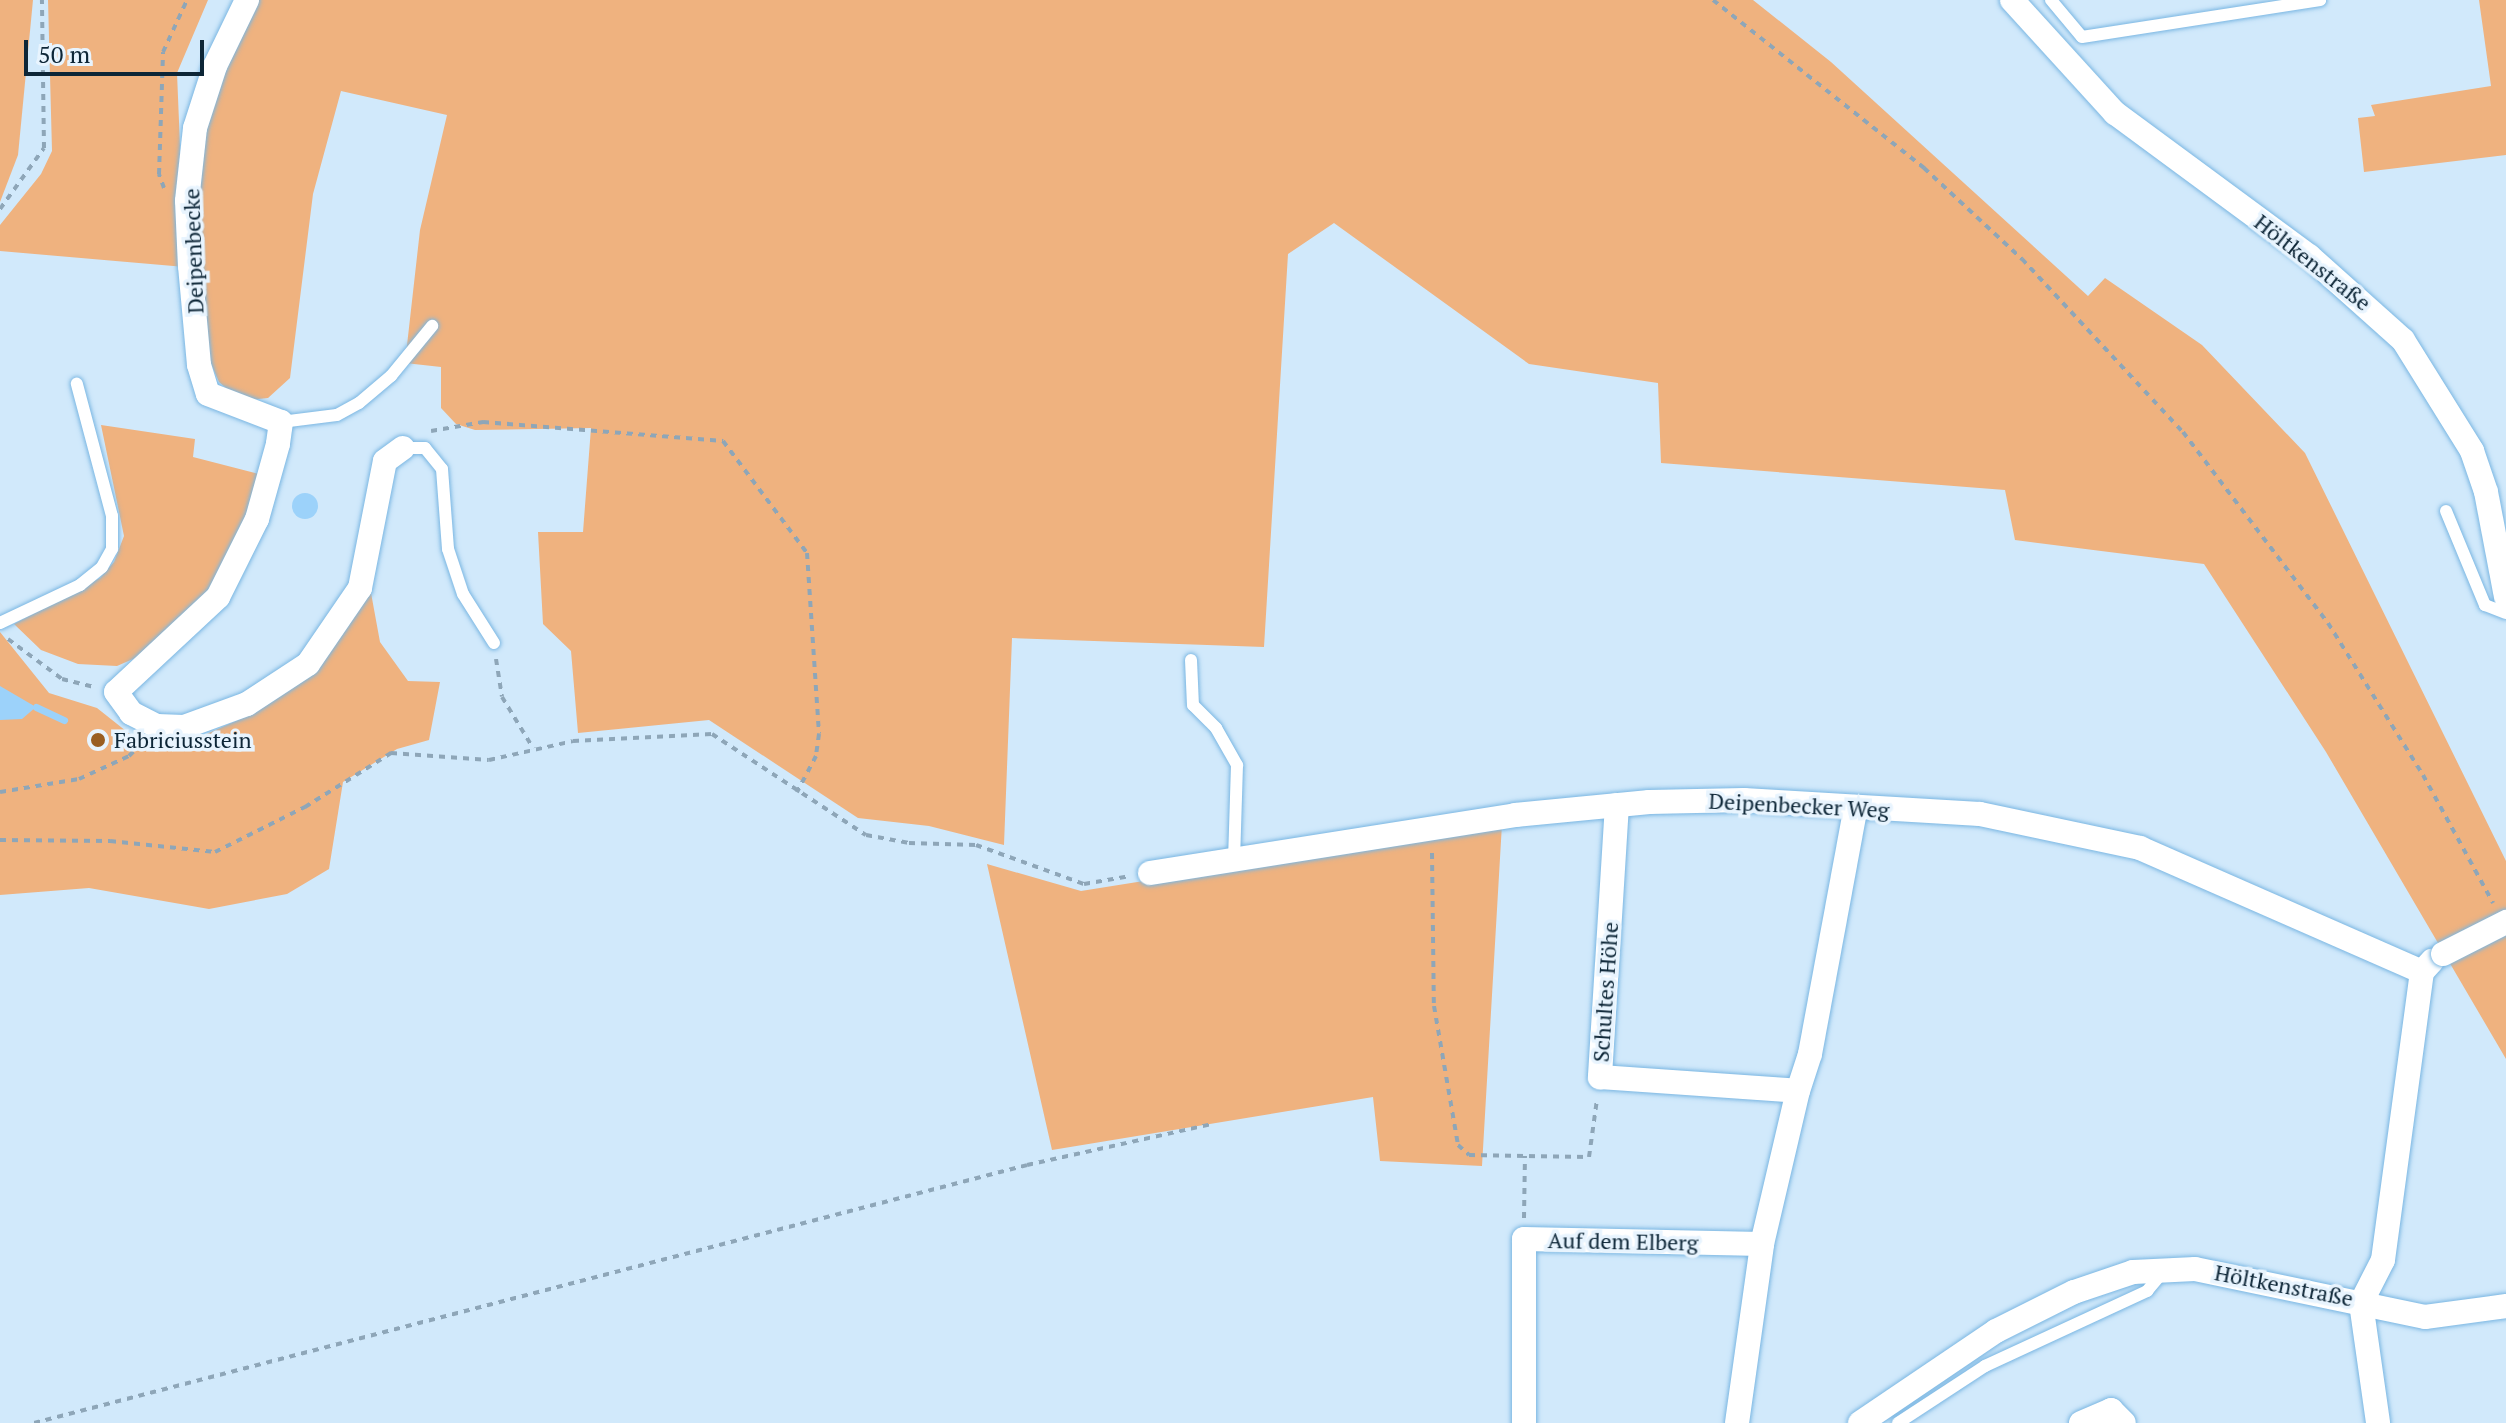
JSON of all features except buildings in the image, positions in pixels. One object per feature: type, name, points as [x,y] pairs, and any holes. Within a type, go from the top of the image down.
[{"type":"street","name":"Deipenbecke","points":[[247,0],[215,66],[195,128],[187,201],[190,266],[199,365],[208,394],[277,421]]},
{"type":"street","name":"Höltkenstraße","points":[[2012,0],[2115,113],[2309,256],[2403,340],[2472,451],[2486,492],[2506,597]]},
{"type":"street","points":[[277,421],[265,499],[218,597],[116,692],[131,713],[157,726],[184,727],[223,715],[308,664],[360,588],[385,461],[408,448]]},
{"type":"street","name":"Deipenbecker Weg","points":[[1150,873],[1431,828],[1617,805],[1744,800],[1980,814],[2131,845],[2422,972]]},
{"type":"street","name":"Schultes Höhe","points":[[1617,805],[1600,1077],[1798,1091]]},
{"type":"street","points":[[1737,1423],[1762,1244],[1784,1141],[1810,1054],[1856,807]]},
{"type":"street","points":[[2422,972],[2443,954],[2502,917]]},
{"type":"street","name":"Höltkenstraße","points":[[1860,1423],[2023,1316],[2117,1275],[2165,1268],[2217,1272],[2361,1303],[2383,1260],[2422,972]]},
{"type":"street","name":"Auf dem Elberg","points":[[1524,1423],[1524,1239],[1762,1244]]},
{"type":"street","points":[[2378,1423],[2361,1303],[2425,1317],[2506,1306]]},
{"type":"street","points":[[2081,1423],[2111,1410],[2124,1423]]},
{"type":"lane","points":[[2051,0],[2082,37],[2320,0]]},
{"type":"lane","points":[[277,421],[337,415],[359,403],[391,376],[432,326]]},
{"type":"lane","points":[[0,623],[80,585],[102,567],[112,549],[112,516],[77,384]]},
{"type":"lane","points":[[408,448],[425,448],[442,469],[448,549],[463,594],[494,643]]},
{"type":"lane","points":[[2446,511],[2485,605],[2506,613]]},
{"type":"lane","points":[[1191,660],[1193,705],[1216,728],[1237,765],[1234,859]]},
{"type":"lane","points":[[1898,1423],[1985,1366],[2147,1291],[2165,1268]]},
{"type":"path","points":[[0,209],[44,148],[42,0]]},
{"type":"path","points":[[1713,0],[1924,168],[2022,259],[2183,432],[2328,623],[2423,775],[2502,917]]},
{"type":"path","points":[[408,448],[423,433],[483,422],[723,441],[807,553],[819,734],[816,756],[797,792]]},
{"type":"path","points":[[0,632],[62,679],[116,692]]},
{"type":"path","points":[[494,643],[502,697],[533,748]]},
{"type":"path","points":[[0,792],[79,779],[129,756],[157,726]]},
{"type":"path","points":[[0,840],[96,840],[215,852],[305,807],[391,753],[489,760],[533,748],[712,734],[866,835],[976,845],[1084,884],[1150,873]]},
{"type":"path","points":[[1431,828],[1434,1006],[1456,1137],[1469,1155],[1589,1157],[1600,1077]]},
{"type":"path","points":[[34,1423],[996,1173],[1212,1124]]},
{"type":"path","points":[[1524,1239],[1525,1156]]},
{"type":"shaded area","points":[[0,0],[33,0],[18,155],[0,202]]},
{"type":"shaded area","points":[[48,0],[208,0],[177,73],[185,267],[0,251],[0,225],[41,174],[52,151]]},
{"type":"shaded area","points":[[255,0],[1753,0],[1831,62],[2088,296],[2105,278],[2202,345],[2305,453],[2506,861],[2506,1059],[2326,752],[2204,564],[2015,540],[2005,490],[1661,463],[1658,383],[1529,364],[1334,223],[1288,254],[1264,647],[1012,638],[1004,845],[929,826],[858,818],[709,720],[578,733],[571,651],[543,624],[538,532],[583,532],[591,428],[475,430],[456,424],[441,408],[441,367],[405,363],[420,230],[447,115],[341,91],[313,194],[290,378],[268,398],[241,401],[219,382],[206,352],[194,252],[204,125],[227,52]]},
{"type":"shaded area","points":[[2479,0],[2506,0],[2506,155],[2364,172],[2358,118],[2375,116],[2371,105],[2491,86]]},
{"type":"shaded area","points":[[101,425],[195,439],[193,457],[263,475],[226,572],[185,623],[140,656],[117,666],[78,664],[41,650],[14,624],[100,578],[114,562],[124,536]]},
{"type":"shaded area","points":[[369,582],[380,642],[408,681],[440,682],[429,740],[397,749],[343,782],[329,869],[287,894],[209,909],[89,888],[0,895],[0,632],[49,693],[97,708],[131,735],[170,739],[204,735],[252,714]]},
{"type":"shaded area","points":[[1502,824],[1482,1166],[1380,1161],[1373,1097],[1052,1150],[987,864],[1081,891]]},
{"type":"water","points":[[305,493],[314,497],[318,506],[314,515],[305,519],[296,515],[292,506],[296,497]]},
{"type":"water","points":[[0,686],[36,707],[22,719],[0,720]]},
{"type":"waterway","points":[[36,707],[64,720]]},
{"type":"place","name":"Fabriciusstein","points":[[98,740]]}]
